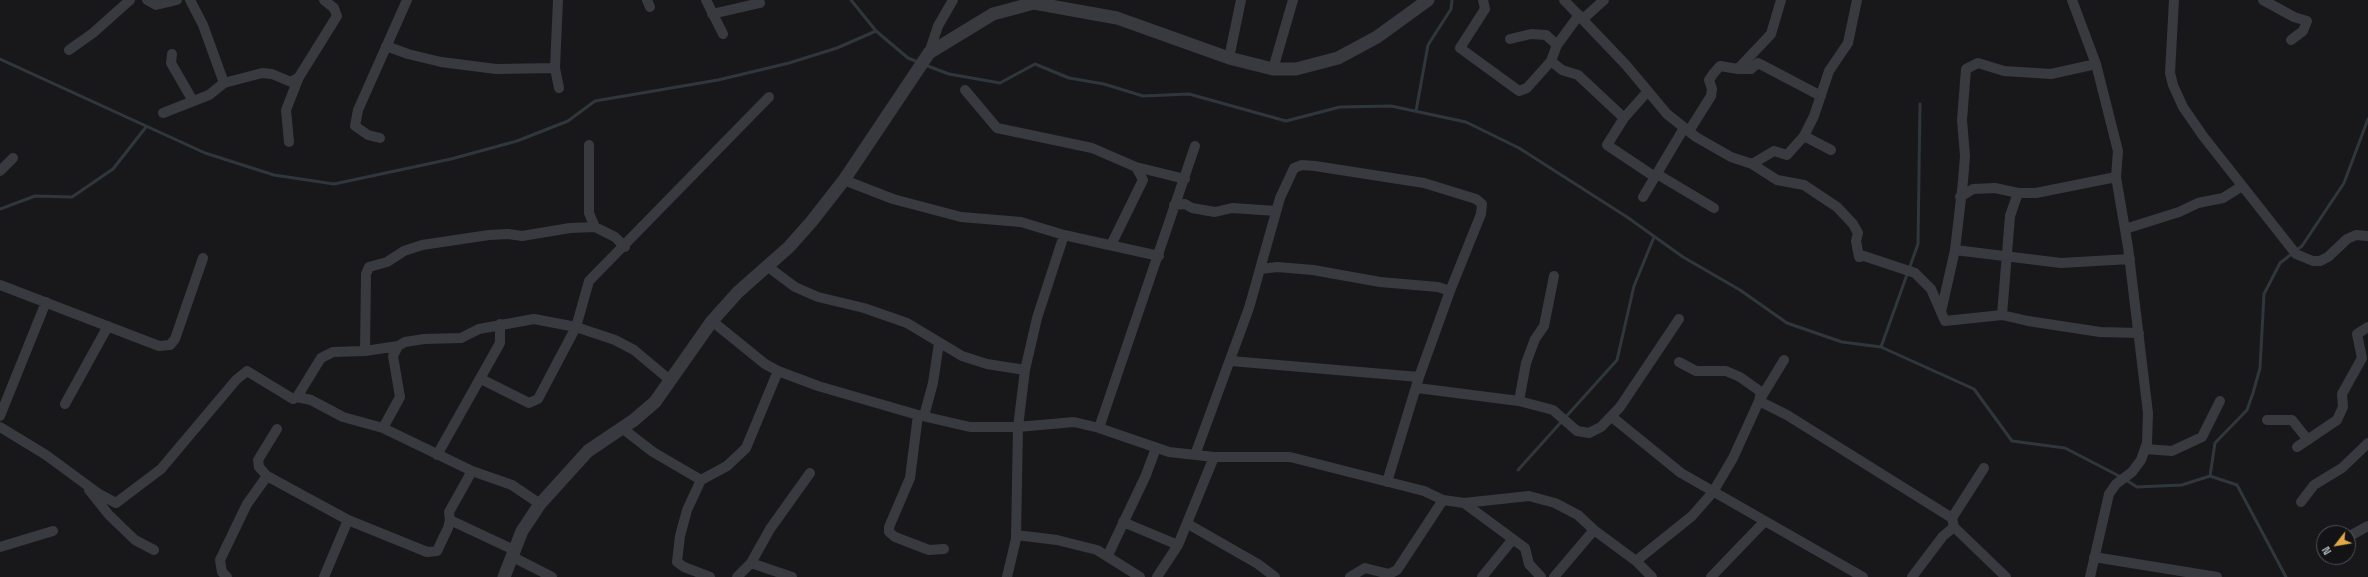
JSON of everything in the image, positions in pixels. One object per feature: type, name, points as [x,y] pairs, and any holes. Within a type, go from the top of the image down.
[{"type":"street","points":[[69,50],[94,33],[130,0]]},
{"type":"street","points":[[147,0],[156,5],[177,0]]},
{"type":"street","points":[[190,0],[203,25],[224,83]]},
{"type":"street","points":[[289,142],[286,110],[299,77],[337,16],[334,8],[324,0]]},
{"type":"street","points":[[380,138],[368,135],[355,126],[358,110],[407,0]]},
{"type":"street","points":[[558,0],[555,68],[559,88]]},
{"type":"street","points":[[706,0],[723,34]]},
{"type":"street","points":[[504,577],[512,553],[522,532],[540,504],[588,452],[655,402],[712,321],[738,292],[789,247],[812,221],[844,180],[920,68],[929,53],[938,26],[953,0]]},
{"type":"street","points":[[1229,58],[1242,0]]},
{"type":"street","points":[[1273,69],[1293,0]]},
{"type":"street","points":[[929,53],[993,14],[1034,1],[1117,18],[1229,58],[1273,69],[1296,69],[1338,58],[1377,37],[1428,0]]},
{"type":"street","points":[[1483,0],[1485,9],[1460,48],[1508,85],[1519,91],[1527,88],[1551,61],[1557,45],[1581,17],[1604,0]]},
{"type":"street","points":[[1564,0],[1626,65],[1667,114],[1686,129],[1731,157],[1752,164],[1777,180],[1804,185],[1837,207],[1853,224],[1858,233],[1856,241],[1859,257],[1864,256],[1915,273],[1931,289],[1945,321],[2002,315],[2028,321],[2100,332],[2139,333]]},
{"type":"street","points":[[1738,69],[1771,34],[1781,0]]},
{"type":"street","points":[[1752,164],[1774,151],[1787,155],[1804,136],[1830,71],[1848,43],[1857,0]]},
{"type":"street","points":[[2072,0],[2096,64],[2118,151],[2116,177],[2130,260],[2148,413],[2145,449],[2141,460],[2132,472],[2116,484],[2107,501],[2090,577]]},
{"type":"street","points":[[2174,0],[2170,42],[2170,73],[2173,85],[2183,107],[2203,136],[2294,252],[2313,261],[2320,260],[2328,257],[2347,239],[2356,235],[2368,236]]},
{"type":"street","points":[[2263,0],[2294,17],[2307,21],[2303,31],[2291,40]]},
{"type":"street","points":[[712,14],[760,3]]},
{"type":"street","points":[[1510,39],[1531,34],[1546,34],[1557,45]]},
{"type":"street","points":[[386,46],[408,54],[441,62],[496,69],[555,68]]},
{"type":"street","points":[[172,54],[171,63],[193,101]]},
{"type":"street","points":[[1551,61],[1562,70],[1578,75],[1624,118]]},
{"type":"street","points":[[1643,197],[1686,129],[1710,96],[1712,89],[1709,80],[1720,66],[1738,69],[1751,69],[1758,63],[1821,96]]},
{"type":"street","points":[[1941,312],[1955,250],[1963,181],[1965,156],[1962,120],[1966,69],[1978,63],[2004,70],[2051,74],[2096,64]]},
{"type":"street","points":[[163,113],[209,95],[224,83],[262,73],[272,74],[291,82],[299,77]]},
{"type":"street","points":[[965,90],[997,128],[1092,148],[1136,167],[1185,180]]},
{"type":"street","points":[[1648,91],[1624,118],[1607,145],[1656,176],[1714,208]]},
{"type":"street","points":[[481,379],[529,402],[534,402],[576,327],[589,281],[625,246],[769,97]]},
{"type":"street","points":[[1804,136],[1831,150]]},
{"type":"street","points":[[589,145],[589,206],[595,227]]},
{"type":"street","points":[[1099,428],[1159,256],[1174,205],[1185,180],[1195,146]]},
{"type":"street","points":[[0,171],[13,158]]},
{"type":"street","points":[[1195,455],[1231,361],[1261,269],[1276,211],[1294,168],[1302,164],[1424,183],[1476,199],[1482,204],[1482,214],[1450,291],[1419,377],[1417,388],[1387,482]]},
{"type":"street","points":[[1111,244],[1143,180],[1136,167]]},
{"type":"street","points":[[1960,197],[1973,189],[1995,188],[2018,193],[2036,193],[2116,177]]},
{"type":"street","points":[[844,180],[894,199],[961,217],[1022,222],[1064,235],[1111,244],[1159,256]]},
{"type":"street","points":[[1963,181],[1973,189]]},
{"type":"street","points":[[2125,229],[2173,214],[2198,203],[2223,198],[2242,186]]},
{"type":"street","points":[[2002,315],[2010,216],[2018,193]]},
{"type":"street","points":[[1174,205],[1185,204],[1192,208],[1215,212],[1232,208],[1276,211]]},
{"type":"street","points":[[365,351],[366,274],[369,267],[387,262],[404,251],[422,245],[489,235],[508,234],[522,236],[570,228],[595,227],[615,237],[625,246]]},
{"type":"street","points":[[1007,577],[1016,535],[1018,427],[1025,370],[1037,318],[1064,235]]},
{"type":"street","points":[[1955,250],[2061,263],[2130,260]]},
{"type":"street","points":[[0,285],[159,346],[170,345],[175,339],[203,258]]},
{"type":"street","points":[[768,266],[795,287],[818,297],[864,308],[907,323],[962,356],[986,364],[1025,370]]},
{"type":"street","points":[[1261,269],[1277,267],[1313,270],[1380,282],[1438,287],[1450,291]]},
{"type":"street","points":[[1519,401],[1526,363],[1535,339],[1544,326],[1554,276]]},
{"type":"street","points":[[0,416],[46,302]]},
{"type":"street","points":[[297,397],[321,358],[326,354],[333,352],[365,351],[398,346],[424,339],[461,338],[479,329],[534,319],[576,327],[615,340],[634,350],[671,381]]},
{"type":"street","points":[[1417,388],[1519,401],[1553,410],[1577,431],[1589,433],[1601,427],[1612,417],[1680,319]]},
{"type":"street","points":[[712,321],[765,364],[778,371],[818,386],[921,416],[970,427],[1018,427],[1074,422],[1099,428],[1169,452],[1214,457],[1290,457],[1424,491],[1443,500],[1464,503],[1529,496],[1555,503],[1578,515],[1594,530],[1636,561],[1652,577]]},
{"type":"street","points":[[437,455],[500,343],[500,324]]},
{"type":"street","points":[[65,404],[108,326]]},
{"type":"street","points":[[2297,447],[2337,420],[2344,407],[2342,394],[2362,358],[2358,334],[2368,327]]},
{"type":"street","points":[[939,343],[933,383],[921,416],[910,478],[889,527],[890,532],[907,542],[929,550],[944,549]]},
{"type":"street","points":[[383,428],[400,397],[393,356],[398,346]]},
{"type":"street","points":[[1636,561],[1692,516],[1713,492],[1734,458],[1759,401],[1784,360]]},
{"type":"street","points":[[1231,361],[1419,377]]},
{"type":"street","points":[[1679,362],[1696,371],[1726,371],[1740,377],[1761,392],[1759,401]]},
{"type":"street","points":[[0,427],[46,455],[87,486],[116,503],[126,497],[161,469],[236,380],[247,371],[293,399],[297,397],[311,400],[343,417],[383,428],[472,471],[512,486],[540,504]]},
{"type":"street","points":[[710,577],[684,568],[677,562],[676,559],[687,510],[701,480],[727,466],[746,448],[778,371]]},
{"type":"street","points":[[1759,401],[1787,415],[1953,522],[2006,577]]},
{"type":"street","points":[[2145,449],[2172,451],[2202,437],[2220,401]]},
{"type":"street","points":[[1612,417],[1681,473],[1863,577]]},
{"type":"street","points":[[2267,420],[2281,418],[2292,420],[2308,440]]},
{"type":"street","points":[[622,428],[653,452],[701,480]]},
{"type":"street","points":[[278,429],[258,460],[259,467],[267,476],[348,520],[434,553],[437,552],[450,520],[449,512],[472,471]]},
{"type":"street","points":[[2301,502],[2314,485],[2342,468],[2368,444]]},
{"type":"street","points":[[1108,556],[1146,475],[1156,448]]},
{"type":"street","points":[[1156,577],[1178,545],[1188,524],[1214,457]]},
{"type":"street","points":[[1912,577],[1953,522],[1984,468]]},
{"type":"street","points":[[737,577],[751,563],[770,529],[810,473]]},
{"type":"street","points":[[227,577],[222,572],[220,560],[247,504],[267,476]]},
{"type":"street","points":[[87,486],[92,495],[109,516],[135,540],[154,550]]},
{"type":"street","points":[[1350,577],[1365,568],[1395,574],[1443,500]]},
{"type":"street","points":[[1464,503],[1525,548],[1528,564],[1541,577]]},
{"type":"street","points":[[324,577],[348,520]]},
{"type":"street","points":[[450,520],[512,553],[552,577]]},
{"type":"street","points":[[1711,577],[1765,521]]},
{"type":"street","points":[[1123,522],[1178,545]]},
{"type":"street","points":[[1188,524],[1258,564],[1275,577]]},
{"type":"street","points":[[2356,533],[2368,526]]},
{"type":"street","points":[[1554,577],[1594,530]]},
{"type":"street","points":[[0,547],[53,531]]},
{"type":"street","points":[[1016,535],[1057,540],[1097,550],[1139,576]]},
{"type":"street","points":[[1482,577],[1513,539]]},
{"type":"street","points":[[2094,557],[2217,577]]},
{"type":"street","points":[[751,563],[792,577]]},
{"type":"waterway","points":[[851,0],[876,31],[908,58],[918,62]]},
{"type":"waterway","points":[[1416,111],[1428,45],[1451,9],[1452,0]]},
{"type":"waterway","points":[[0,59],[205,153],[274,175],[334,184],[451,159],[517,141],[568,121],[595,101],[718,80],[789,63],[837,48],[876,31]]},
{"type":"waterway","points":[[925,65],[949,74],[1000,83],[1035,64],[1069,78],[1104,84],[1143,96],[1189,94],[1286,121],[1340,107],[1391,106],[1466,122],[1519,148],[1627,217],[1683,257],[1740,290],[1787,323],[1842,342],[1881,347],[1974,389],[2012,441],[2065,448],[2121,477]]},
{"type":"waterway","points":[[1881,347],[1918,244],[1920,104]]},
{"type":"waterway","points":[[2210,476],[2215,443],[2247,410],[2253,393],[2260,368],[2264,294],[2280,263],[2302,246],[2344,183],[2368,119]]},
{"type":"waterway","points":[[0,209],[35,196],[72,197],[113,169],[146,127]]},
{"type":"waterway","points":[[1518,470],[1617,360],[1634,286],[1654,237]]},
{"type":"waterway","points":[[2126,480],[2137,487],[2182,485],[2210,476],[2237,485],[2286,577]]}]
